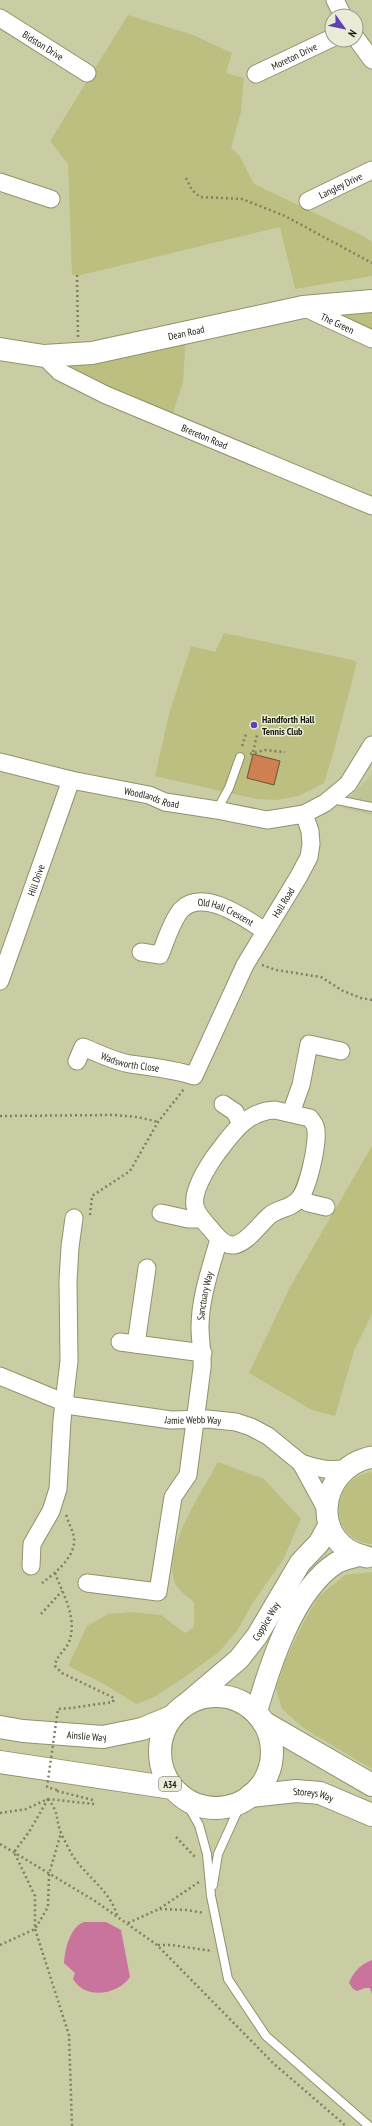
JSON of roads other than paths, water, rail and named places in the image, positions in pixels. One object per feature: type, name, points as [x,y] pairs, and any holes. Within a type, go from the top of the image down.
[{"type":"main road","name":"Dean Road","points":[[0,349],[44,356],[78,355],[108,350],[303,307],[372,301]]},
{"type":"main road","points":[[178,1710],[204,1696],[223,1696],[241,1702],[260,1718],[372,1785]]},
{"type":"main road","name":"Ainslie Way","points":[[0,1727],[23,1731],[103,1737],[142,1729],[178,1710]]},
{"type":"main road","name":"A34","points":[[177,1793],[161,1766],[160,1740],[178,1710]]},
{"type":"main road","name":"A34","points":[[0,1762],[177,1793],[201,1806],[222,1808],[246,1798],[264,1780],[271,1761],[271,1741],[260,1718]]},
{"type":"main road","name":"Storeys Way","points":[[246,1798],[296,1791],[320,1793],[372,1815]]},
{"type":"street","name":"Bidston Drive","points":[[0,18],[87,73]]},
{"type":"street","name":"Moreton Drive","points":[[256,74],[324,42]]},
{"type":"street","points":[[363,48],[372,60]]},
{"type":"street","name":"Langley Drive","points":[[308,201],[372,170]]},
{"type":"street","points":[[0,182],[51,199]]},
{"type":"street","name":"The Green","points":[[303,307],[372,339]]},
{"type":"street","name":"Brereton Road","points":[[44,356],[60,372],[106,395],[372,506]]},
{"type":"street","points":[[304,814],[331,799],[348,784],[372,745]]},
{"type":"street","name":"Woodlands Road","points":[[0,762],[71,780],[149,796],[165,802],[267,820],[304,814]]},
{"type":"street","name":"Hill Drive","points":[[0,981],[71,780]]},
{"type":"street","name":"Hall Road","points":[[194,1076],[249,958],[300,876],[309,857],[311,844],[310,831],[304,814]]},
{"type":"street","name":"Old Hall Crescent","points":[[141,952],[160,955],[177,916],[181,910],[190,903],[203,902],[219,906],[238,914],[265,931]]},
{"type":"street","points":[[291,1113],[301,1085],[310,1044],[341,1052]]},
{"type":"street","name":"Wadsworth Close","points":[[77,1061],[83,1047],[111,1059],[174,1069],[194,1076]]},
{"type":"street","points":[[223,1104],[235,1112],[241,1124]]},
{"type":"street","points":[[263,1110],[291,1113],[310,1118],[316,1126],[316,1143],[306,1184],[300,1198],[289,1208],[272,1213],[244,1242],[234,1245],[227,1244],[219,1239],[202,1219],[195,1206],[202,1178],[214,1158],[241,1124],[263,1110]]},
{"type":"street","points":[[300,1198],[309,1203],[326,1207]]},
{"type":"street","points":[[161,1213],[188,1219],[202,1219]]},
{"type":"street","points":[[32,1566],[32,1544],[51,1511],[58,1489],[69,1404],[69,1254],[82,1218]]},
{"type":"street","name":"Sanctuary Way","points":[[87,1583],[158,1592],[173,1497],[188,1475],[203,1353],[200,1328],[202,1305],[219,1239]]},
{"type":"street","points":[[147,1268],[128,1343],[203,1353]]},
{"type":"street","name":"Jamie Webb Way","points":[[0,1376],[69,1404],[171,1420],[195,1419],[236,1422],[251,1426],[268,1436],[301,1463],[322,1469],[334,1470],[363,1457]]},
{"type":"street","points":[[363,1457],[335,1479],[328,1493],[328,1517],[336,1538],[347,1548],[366,1557]]},
{"type":"street","name":"Jamie Webb Way","points":[[301,1463],[328,1517]]},
{"type":"street","name":"Coppice Way","points":[[178,1710],[239,1659],[257,1636],[300,1563],[318,1543],[328,1517]]},
{"type":"street","points":[[260,1718],[268,1672],[304,1594],[320,1575],[338,1562],[366,1557]]},
{"type":"lane","points":[[217,810],[229,788],[240,757]]},
{"type":"lane","points":[[331,799],[372,807]]},
{"type":"lane","points":[[177,1793],[199,1825],[207,1854],[211,1896],[228,1979],[266,2036],[369,2126]]},
{"type":"lane","points":[[211,1896],[218,1854],[246,1798]]},
{"type":"place","name":"Handforth Hall Tennis Club","points":[[254,725]]}]
